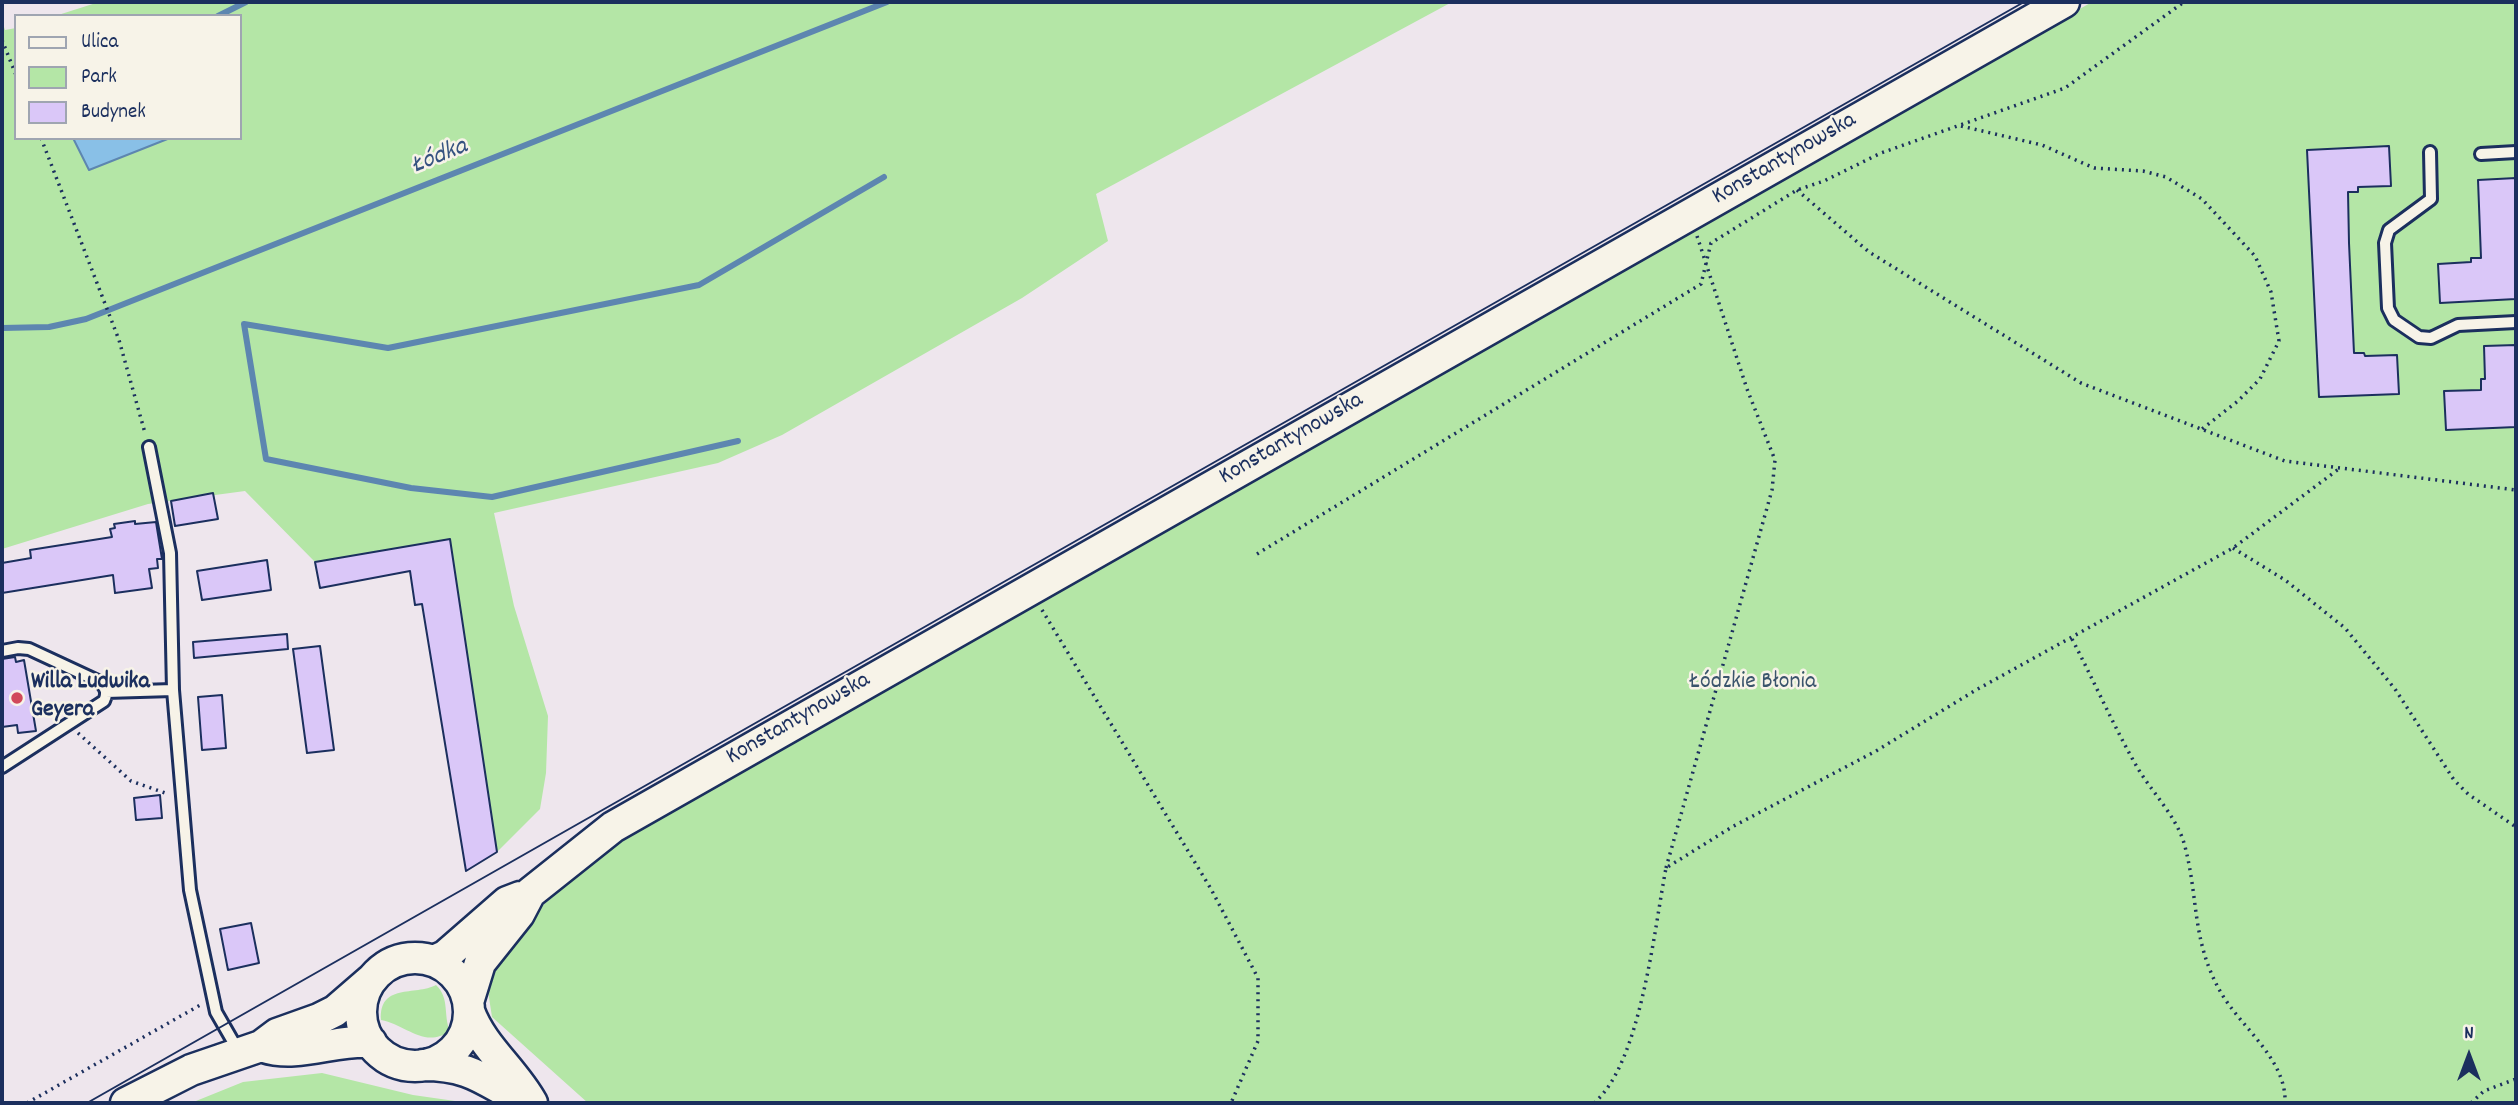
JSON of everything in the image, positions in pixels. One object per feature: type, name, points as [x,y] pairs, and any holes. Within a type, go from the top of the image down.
[{"type":"main road","name":"Konstantynowska","points":[[434,961],[445,956],[507,902],[530,894],[613,827],[2064,2]]},
{"type":"main road","name":"Konstantynowska","points":[[469,1007],[480,963],[519,914],[530,894]]},
{"type":"main road","points":[[126,1103],[191,1070],[250,1049],[277,1034],[335,1011],[398,961],[416,958],[434,961],[457,977],[475,1029],[519,1079],[530,1103]]},
{"type":"main road","points":[[375,977],[365,992],[362,1010],[364,1027],[371,1042],[383,1054],[398,1062],[450,1065],[470,1071],[530,1103]]},
{"type":"main road","points":[[423,1065],[439,1060],[459,1044],[466,1029],[469,1007]]},
{"type":"main road","points":[[250,1049],[280,1052],[341,1042],[371,1042]]},
{"type":"lane","points":[[2430,152],[2431,199],[2389,230],[2385,243],[2388,308],[2394,320],[2419,337],[2431,338],[2458,326],[2516,322]]},
{"type":"lane","points":[[2481,154],[2516,152]]},
{"type":"lane","points":[[149,447],[170,553],[173,690],[190,890],[219,1019],[250,1049]]},
{"type":"lane","points":[[2,651],[29,649],[100,682],[106,692],[104,701],[2,767]]},
{"type":"lane","points":[[106,692],[173,690]]},
{"type":"path","points":[[1256,554],[1701,284],[1711,243],[1797,190],[1824,181],[1881,153],[2065,88],[2184,2]]},
{"type":"path","points":[[2,40],[14,70]]},
{"type":"path","points":[[1959,125],[2042,145],[2094,168],[2143,171],[2166,177],[2202,199],[2255,256],[2271,292],[2279,341],[2260,379],[2238,401],[2202,429]]},
{"type":"path","points":[[42,140],[120,340],[149,447]]},
{"type":"path","points":[[1772,167],[1869,252],[2081,383],[2285,461],[2516,489]]},
{"type":"path","points":[[1594,1103],[1607,1092],[1629,1047],[1666,868],[1772,490],[1775,460],[1690,214]]},
{"type":"path","points":[[1666,868],[1732,827],[1876,751],[1976,690],[2233,548],[2340,468]]},
{"type":"path","points":[[2233,548],[2285,580],[2345,628],[2395,689],[2454,780],[2468,794],[2516,827]]},
{"type":"path","points":[[1029,590],[1211,889],[1258,978],[1258,1041],[1231,1103]]},
{"type":"path","points":[[2072,639],[2129,754],[2177,825],[2184,842],[2194,895],[2198,938],[2205,964],[2237,1019],[2274,1064],[2285,1093],[2285,1103]]},
{"type":"path","points":[[70,723],[83,740],[131,781],[167,794],[180,793]]},
{"type":"path","points":[[27,1103],[213,997]]},
{"type":"path","points":[[2471,1103],[2484,1091],[2516,1079]]},
{"type":"green space","points":[[99,2],[1452,2],[1096,194],[1108,241],[1022,298],[782,435],[718,463],[494,513],[514,606],[548,716],[546,773],[540,809],[497,852],[449,540],[315,562],[245,491],[148,504],[2,549],[2,21],[5,30],[14,28],[14,140],[242,140],[242,14],[61,14]]},
{"type":"green space","name":"Łódzkie Błonia","points":[[2092,2],[2516,2],[2516,1103],[588,1103],[492,1017],[488,991],[492,966],[506,940],[588,863],[679,803]]},
{"type":"green space","points":[[436,985],[445,1001],[450,1031],[441,1036],[424,1037],[381,1020],[382,1008],[392,996]]},
{"type":"green space","points":[[322,1073],[413,1095],[469,1103],[191,1103],[243,1082]]},
{"type":"water","points":[[74,140],[165,140],[89,170]]},
{"type":"building","points":[[2389,146],[2391,186],[2358,187],[2358,192],[2348,192],[2349,243],[2354,353],[2364,353],[2365,356],[2397,355],[2399,394],[2319,397],[2307,150]]},
{"type":"building","points":[[2516,178],[2516,299],[2440,303],[2438,264],[2471,262],[2471,258],[2481,258],[2478,180]]},
{"type":"building","points":[[2516,345],[2516,427],[2446,430],[2444,391],[2481,390],[2481,379],[2485,379],[2484,346]]},
{"type":"building","points":[[213,493],[218,519],[175,526],[171,501]]},
{"type":"building","points":[[135,521],[135,524],[156,522],[162,559],[157,559],[158,568],[149,569],[152,588],[115,593],[113,575],[2,593],[2,563],[31,558],[30,550],[112,537],[110,529],[115,528],[114,524]]},
{"type":"building","points":[[450,539],[497,852],[466,871],[422,604],[415,605],[410,571],[320,588],[315,562]]},
{"type":"building","points":[[267,560],[271,590],[202,600],[197,571]]},
{"type":"building","points":[[287,634],[288,649],[194,658],[193,642]]},
{"type":"building","points":[[320,646],[334,750],[307,753],[293,649]]},
{"type":"building","name":"Willa Ludwika Geyera","points":[[15,657],[16,662],[24,660],[36,731],[18,733],[17,725],[2,727],[2,659]]},
{"type":"building","points":[[222,695],[226,748],[202,750],[198,697]]},
{"type":"building","points":[[160,795],[162,818],[136,820],[134,798]]},
{"type":"building","points":[[251,923],[259,963],[228,970],[220,929]]},
{"type":"waterway","points":[[222,14],[246,2]]},
{"type":"waterway","name":"Łódka","points":[[2,328],[49,327],[86,319],[887,2]]},
{"type":"waterway","points":[[738,441],[492,497],[411,488],[266,459],[244,324],[388,348],[699,285],[884,177]]},
{"type":"tram line","points":[[87,1103],[2024,2]]},
{"type":"place","name":"Willa Ludwika Geyera","points":[[17,698]]}]
